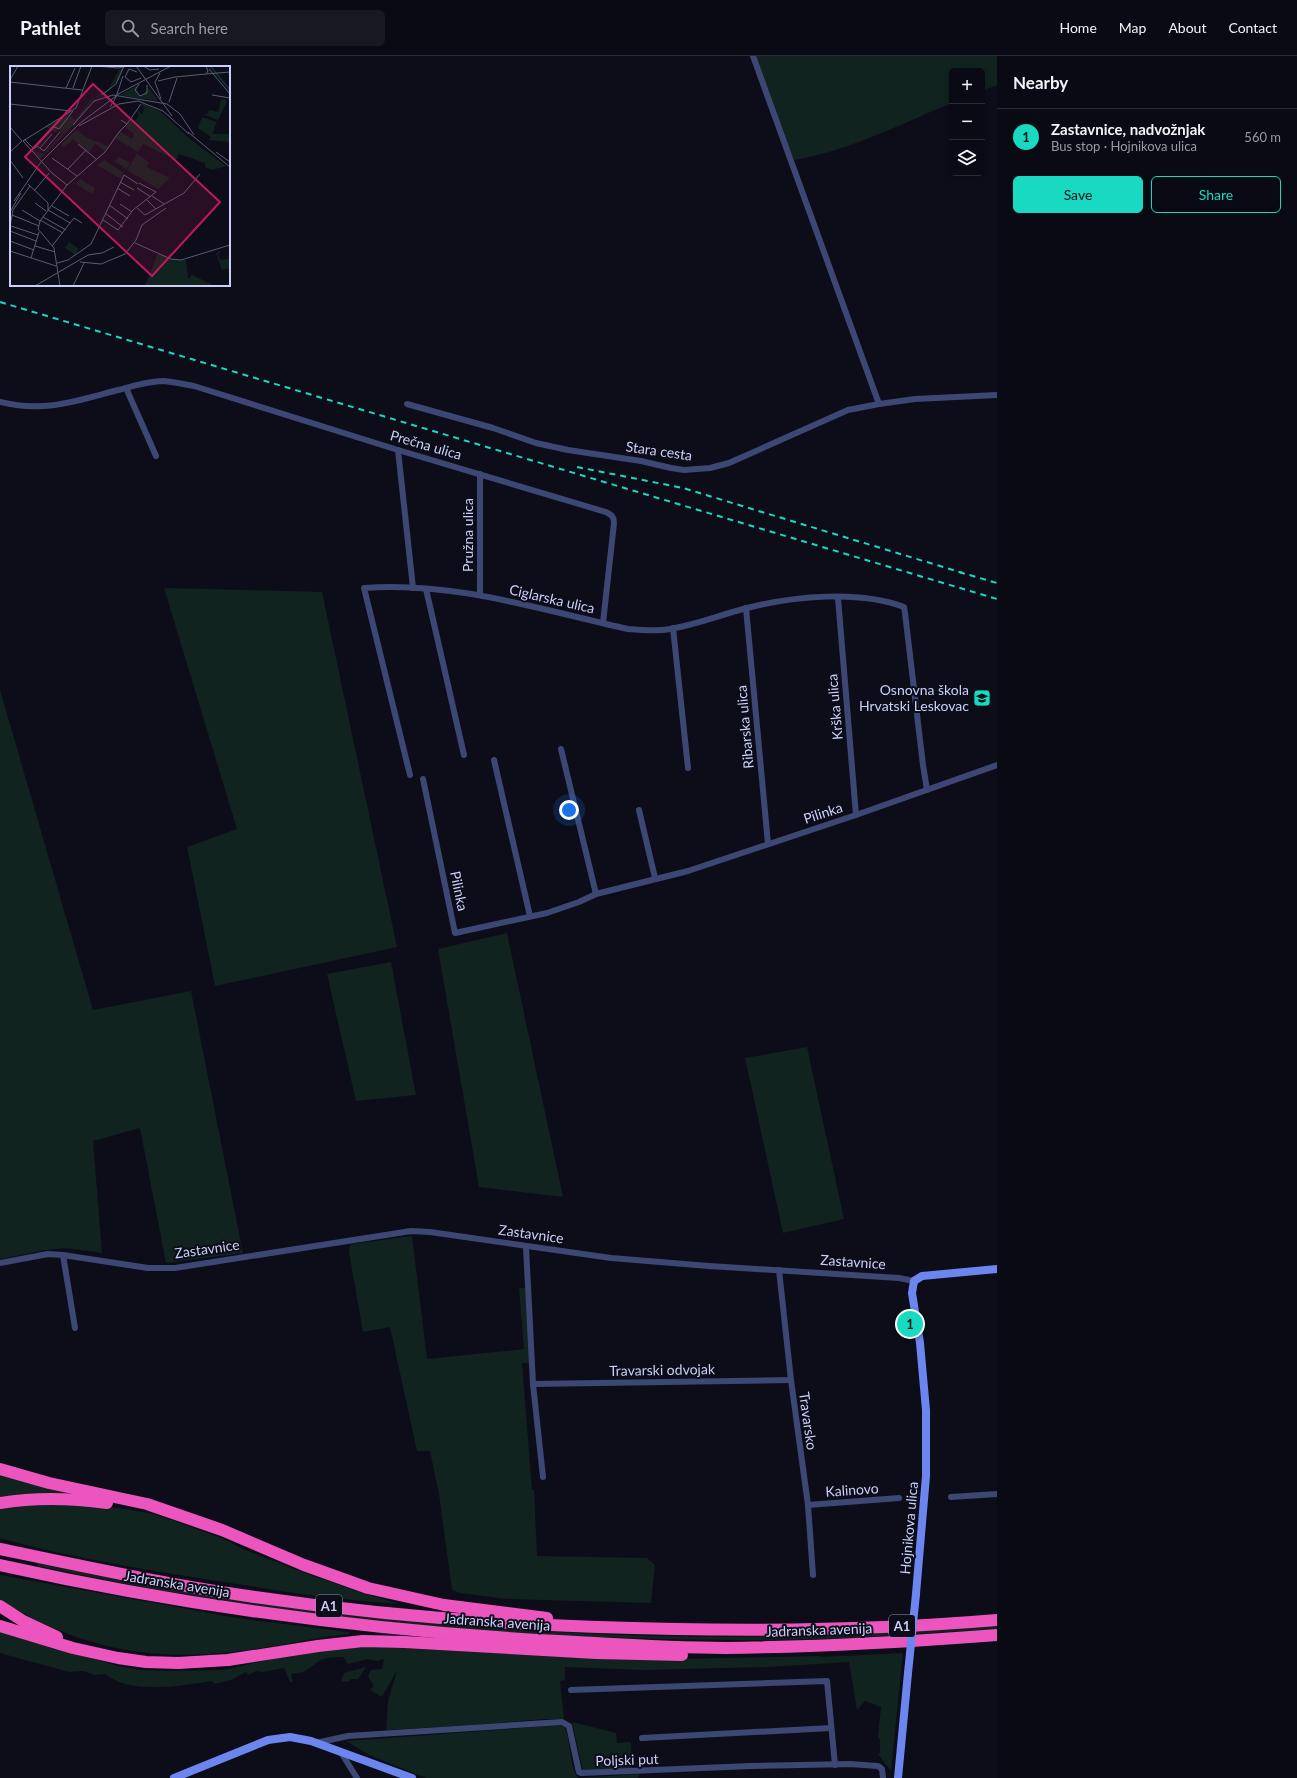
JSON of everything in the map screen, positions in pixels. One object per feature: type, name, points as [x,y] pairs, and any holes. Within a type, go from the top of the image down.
[{"type":"highway","points":[[0,1469],[49,1483],[148,1504],[164,1511],[222,1530],[304,1565],[368,1588],[444,1605],[636,1629]]},
{"type":"highway","points":[[0,1503],[25,1499],[52,1498],[83,1500],[164,1511]]},
{"type":"highway","points":[[0,1543],[25,1554]]},
{"type":"highway","name":"Jadranska avenija","points":[[0,1548],[113,1573],[249,1596],[454,1619],[636,1629],[757,1631],[918,1625],[997,1620]]},
{"type":"highway","name":"Jadranska avenija","points":[[0,1564],[140,1594],[262,1613],[441,1634],[655,1647],[724,1648],[891,1642],[997,1635]]},
{"type":"highway","points":[[0,1570],[26,1570]]},
{"type":"highway","points":[[0,1606],[22,1621],[54,1636],[85,1648],[118,1658]]},
{"type":"highway","points":[[0,1626],[73,1648],[118,1658],[146,1662],[178,1663],[228,1660],[318,1646],[363,1641],[404,1642],[596,1654],[691,1656],[724,1648]]},
{"type":"main road","name":"Zastavnice","points":[[914,1281],[922,1276],[997,1270]]},
{"type":"main road","name":"Hojnikova ulica","points":[[898,1778],[926,1476],[926,1410],[920,1344],[912,1293],[914,1281]]},
{"type":"main road","points":[[174,1778],[268,1740],[290,1737],[316,1743],[340,1751],[412,1778]]},
{"type":"street","points":[[753,56],[879,404]]},
{"type":"street","name":"Prečna ulica","points":[[0,402],[27,407],[63,405],[148,382],[163,381],[194,386],[611,515],[614,519],[614,523],[603,623]]},
{"type":"street","points":[[126,388],[156,456]]},
{"type":"street","name":"Stara cesta","points":[[407,404],[493,428],[536,443],[642,461],[671,468],[690,470],[710,468],[729,463],[848,410],[915,399],[997,395]]},
{"type":"street","points":[[398,450],[413,588]]},
{"type":"street","name":"Pružna ulica","points":[[480,474],[480,595]]},
{"type":"street","name":"Ciglarska ulica","points":[[410,775],[364,588],[381,586],[480,595],[628,629],[649,630],[673,628],[746,608],[792,598],[868,598],[904,607],[927,790]]},
{"type":"street","points":[[426,589],[464,755]]},
{"type":"street","name":"Krška ulica","points":[[838,598],[856,815]]},
{"type":"street","name":"Ribarska ulica","points":[[746,608],[768,844]]},
{"type":"street","points":[[673,628],[688,768]]},
{"type":"street","points":[[561,749],[596,894]]},
{"type":"street","points":[[494,760],[530,916]]},
{"type":"street","name":"Pilinka","points":[[424,779],[455,933],[562,908],[596,894],[655,878],[688,871],[856,815],[997,765]]},
{"type":"street","points":[[639,810],[655,878]]},
{"type":"street","name":"Zastavnice","points":[[0,1263],[48,1254],[148,1268],[175,1268],[411,1231],[430,1232],[611,1258],[899,1278],[914,1281]]},
{"type":"street","points":[[526,1247],[533,1384],[543,1477]]},
{"type":"street","points":[[63,1255],[75,1328]]},
{"type":"street","name":"Travarsko","points":[[779,1270],[791,1380],[808,1505],[812,1575]]},
{"type":"street","name":"Travarski odvojak","points":[[533,1384],[791,1380]]},
{"type":"street","points":[[951,1496],[997,1494]]},
{"type":"street","name":"Kalinovo","points":[[808,1505],[898,1498]]},
{"type":"street","points":[[571,1690],[827,1680],[835,1765]]},
{"type":"street","name":"Poljski put","points":[[316,1743],[348,1736],[562,1722],[569,1726],[579,1772],[581,1773],[751,1766],[835,1765],[878,1766],[882,1769],[883,1778]]},
{"type":"street","name":"Poljski put","points":[[642,1738],[831,1728]]},
{"type":"street","points":[[340,1751],[357,1778]]},
{"type":"green space","points":[[755,56],[997,56],[997,85],[985,90],[985,68],[949,68],[949,104],[854,144],[834,151],[794,160]]},
{"type":"green space","points":[[164,588],[322,592],[397,947],[215,986],[187,847],[237,829]]},
{"type":"green space","points":[[0,690],[93,1010],[191,991],[243,1253],[166,1263],[140,1128],[93,1141],[102,1253],[66,1248],[46,1250],[0,1259]]},
{"type":"green space","points":[[507,933],[563,1197],[479,1187],[438,949]]},
{"type":"green space","points":[[391,962],[416,1095],[356,1101],[327,974]]},
{"type":"green space","points":[[807,1047],[844,1219],[783,1233],[745,1058]]},
{"type":"green space","points":[[412,1236],[427,1359],[524,1349],[519,1288],[525,1288],[530,1363],[522,1363],[532,1490],[534,1490],[537,1556],[647,1558],[655,1565],[651,1603],[507,1599],[460,1593],[452,1590],[439,1494],[430,1451],[417,1451],[390,1327],[363,1332],[349,1252],[352,1244]]},
{"type":"green space","points":[[0,1473],[70,1493],[21,1495],[21,1493],[19,1495],[0,1498]]},
{"type":"green space","points":[[38,1504],[99,1505],[149,1513],[224,1539],[243,1549],[299,1571],[396,1604],[308,1595],[156,1571],[93,1560],[0,1538],[0,1508]]},
{"type":"green space","points":[[37,1562],[439,1624],[571,1633],[704,1637],[844,1634],[997,1625],[997,1629],[906,1635],[785,1640],[664,1639],[574,1636],[484,1630],[304,1612],[215,1599],[126,1584],[37,1566]]},
{"type":"green space","points":[[0,1575],[237,1618],[349,1632],[349,1634],[232,1652],[168,1654],[139,1652],[111,1647],[56,1629],[0,1600]]},
{"type":"green space","points":[[0,1631],[118,1666],[142,1670],[168,1671],[223,1670],[308,1651],[361,1646],[627,1660],[821,1657],[903,1653],[891,1771],[878,1754],[880,1753],[880,1740],[878,1736],[881,1707],[865,1701],[857,1710],[849,1662],[769,1667],[643,1670],[565,1667],[565,1680],[560,1681],[564,1719],[386,1730],[388,1701],[397,1670],[382,1697],[370,1690],[374,1686],[368,1676],[371,1670],[382,1669],[384,1659],[377,1661],[368,1659],[348,1664],[343,1657],[326,1658],[317,1662],[301,1673],[293,1673],[291,1675],[293,1682],[290,1682],[284,1668],[263,1672],[256,1671],[248,1675],[246,1672],[231,1680],[214,1684],[212,1681],[171,1687],[142,1687],[116,1681],[105,1674],[95,1675],[83,1671],[69,1672],[0,1653]]},
{"type":"green space","points":[[366,1667],[358,1679],[351,1679],[348,1682],[341,1681],[344,1673]]},
{"type":"green space","points":[[572,1722],[616,1733],[617,1743],[631,1742],[632,1768],[583,1771]]},
{"type":"green space","points":[[564,1726],[568,1739],[571,1759],[578,1778],[426,1778],[369,1755],[346,1741]]},
{"type":"green space","points":[[639,1774],[638,1778],[578,1778]]},
{"type":"railway","points":[[0,302],[997,599]]},
{"type":"railway","points":[[577,467],[683,488],[963,573]]},
{"type":"railway","points":[[959,572],[997,583]]},
{"type":"place","name":"Osnovna škola Hrvatski Leskovac","points":[[982,698]]},
{"type":"place","name":"Zastavnice, nadvožnjak","points":[[910,1324]]}]
